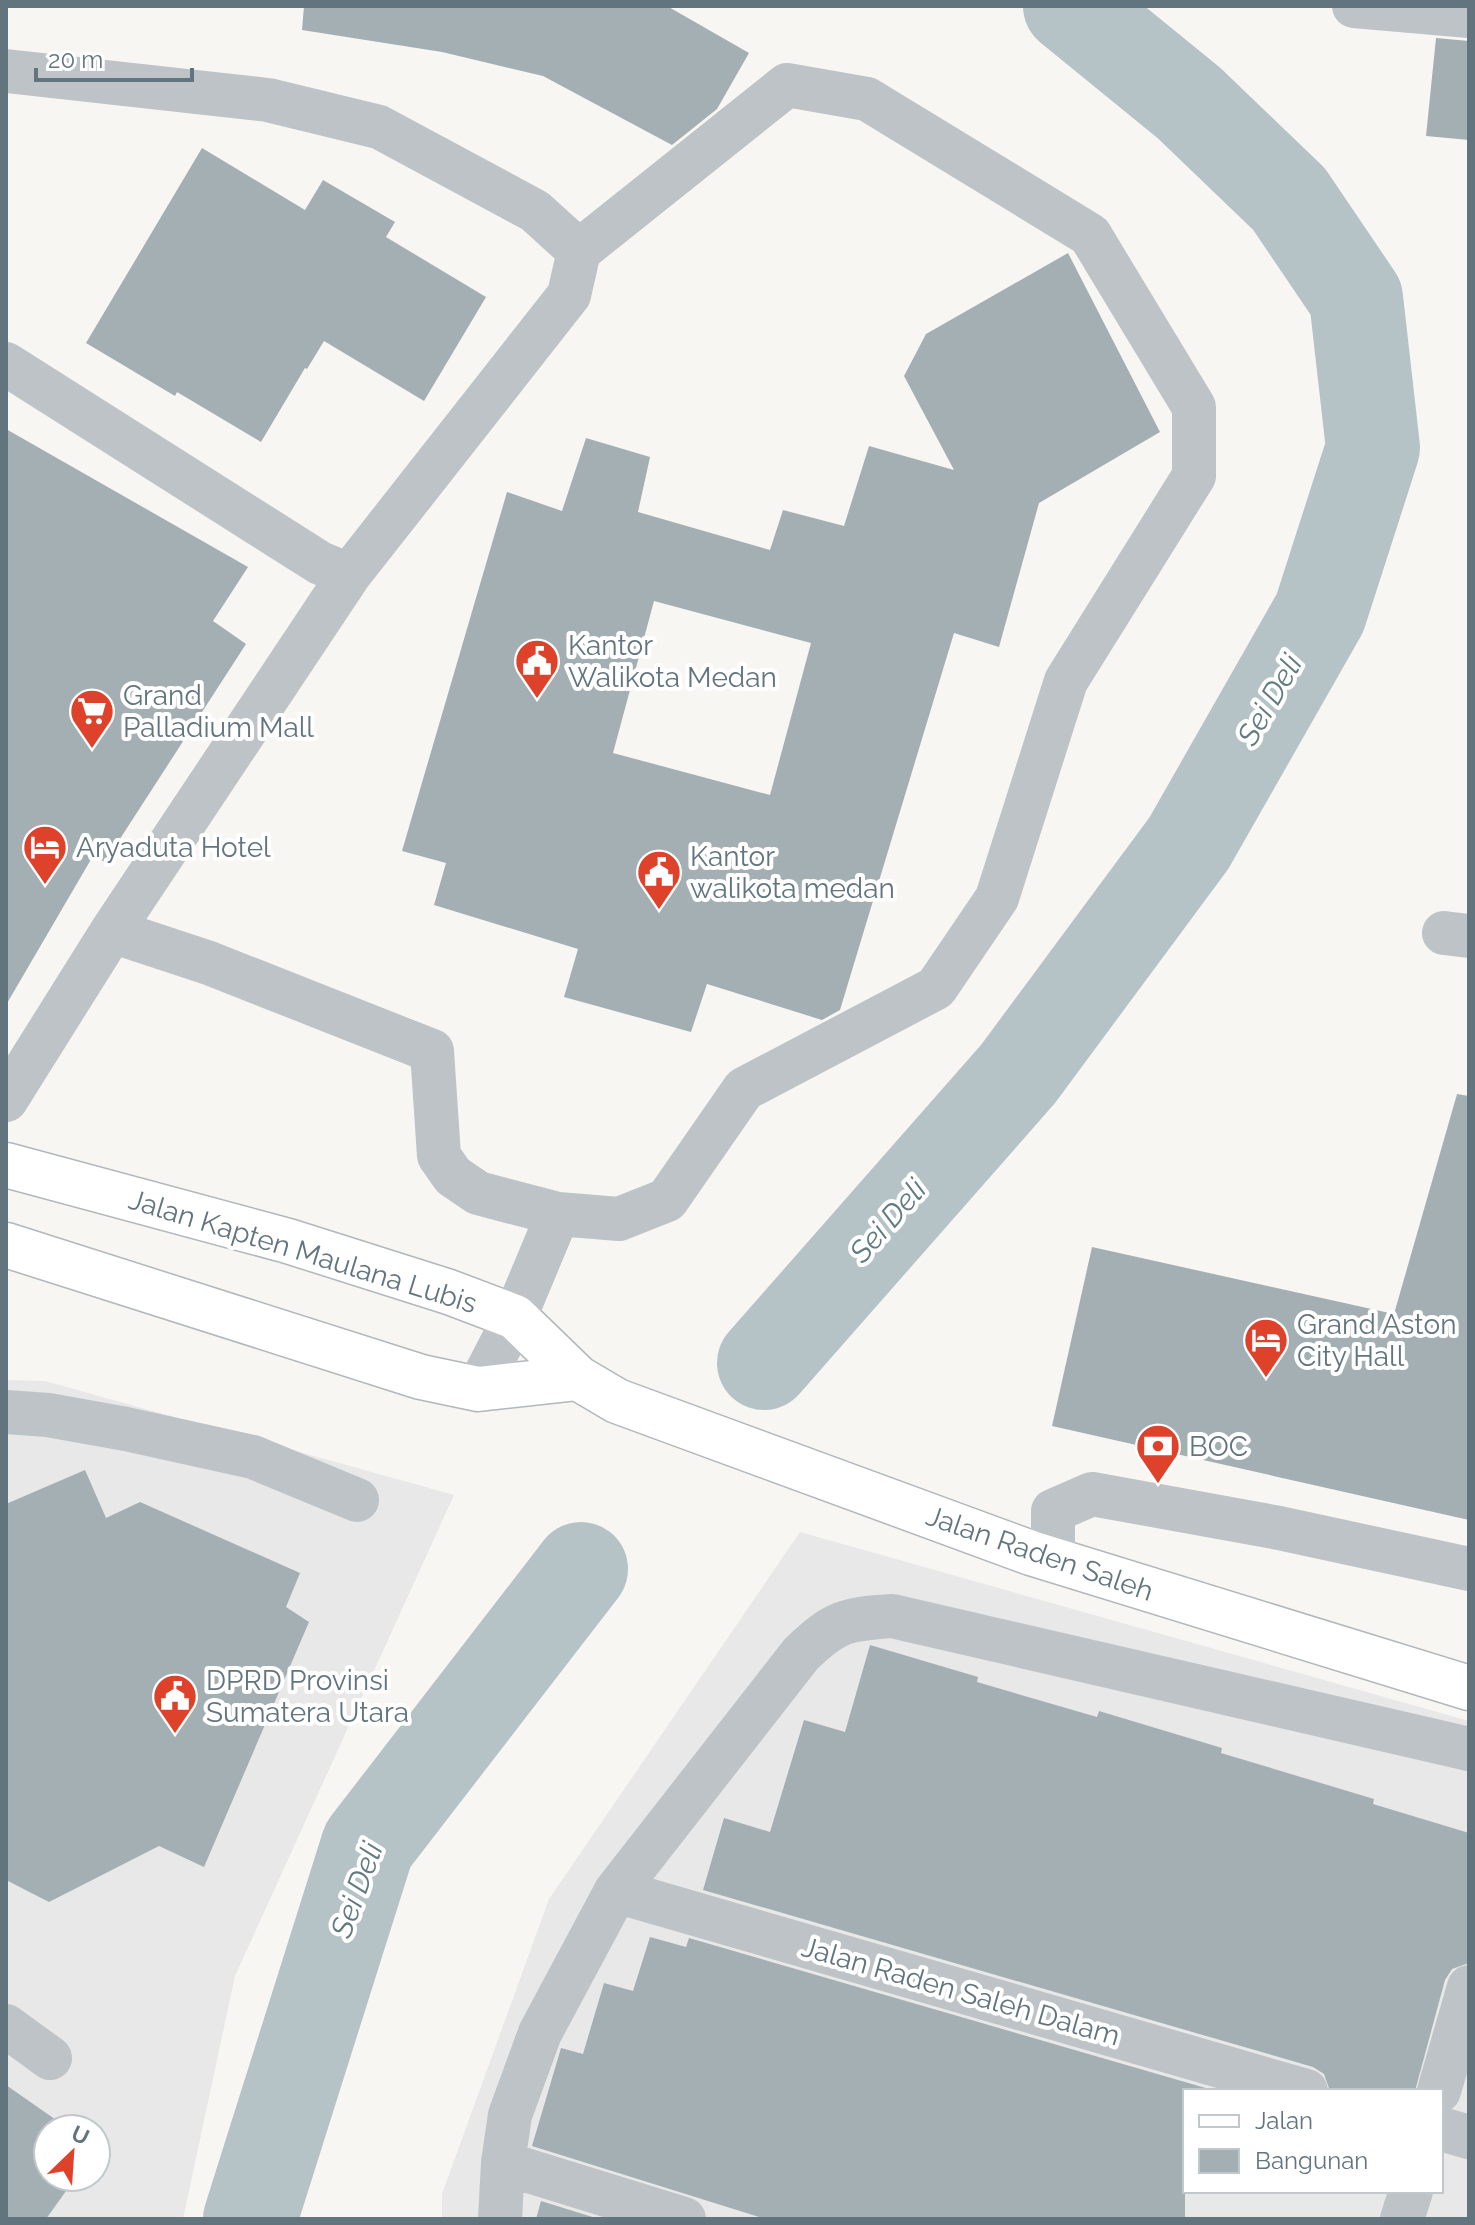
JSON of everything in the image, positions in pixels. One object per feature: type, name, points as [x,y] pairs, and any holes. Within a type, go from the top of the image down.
[{"type":"main road","name":"Jalan Kapten Maulana Lubis","points":[[6,1165],[288,1241],[449,1292],[515,1317],[578,1378],[617,1401]]},
{"type":"main road","points":[[8,1248],[421,1377],[478,1389],[578,1378]]},
{"type":"main road","name":"Jalan Raden Saleh","points":[[617,1401],[1042,1557],[1469,1688]]},
{"type":"street","points":[[1354,6],[1469,16]]},
{"type":"street","points":[[6,71],[268,100],[379,127],[535,211],[579,251]]},
{"type":"street","points":[[6,1100],[112,931],[349,575],[569,295],[579,251],[787,85],[867,99],[1090,235],[1194,407],[1194,476],[1066,681],[997,898],[936,988],[744,1089],[667,1200],[619,1219],[558,1214],[478,1193],[453,1176],[439,1156],[432,1051],[209,963],[112,931]]},
{"type":"street","points":[[6,364],[320,563],[349,575]]},
{"type":"street","points":[[478,1389],[515,1317],[558,1214]]},
{"type":"street","points":[[6,1412],[48,1415],[126,1429],[253,1457],[357,1500]]},
{"type":"street","points":[[1042,1557],[1053,1511],[1092,1494],[1279,1528],[1469,1569]]},
{"type":"street","points":[[500,2219],[510,2115],[540,2033],[616,1891],[801,1654],[825,1630],[856,1618],[892,1616],[1469,1749]]},
{"type":"street","name":"Jalan Raden Saleh Dalam","points":[[616,1891],[1299,2089]]},
{"type":"street","points":[[1440,2089],[1469,1987]]},
{"type":"street","points":[[6,2026],[50,2058]]},
{"type":"street","points":[[1443,2130],[1469,2137]]},
{"type":"street","points":[[503,2163],[684,2219]]},
{"type":"street","points":[[1402,2219],[1410,2193]]},
{"type":"shaded area","name":"DPRD Provinsi Sumatera Utara","points":[[6,1380],[45,1381],[454,1495],[235,1976],[183,2219],[6,2219]]},
{"type":"shaded area","points":[[800,1532],[1469,1721],[1469,2219],[442,2219],[442,2194],[549,1899]]},
{"type":"building","points":[[304,6],[667,6],[749,53],[717,109],[672,145],[543,76],[442,52],[302,30]]},
{"type":"building","points":[[1436,38],[1469,41],[1469,140],[1426,136]]},
{"type":"building","points":[[202,148],[305,210],[323,180],[395,222],[386,237],[486,297],[424,401],[324,341],[261,442],[86,343]]},
{"type":"building","name":"Kantor Walikota Medan","points":[[1068,253],[1160,432],[1039,503],[999,647],[954,633],[840,1010],[822,1020],[707,984],[691,1032],[564,997],[578,949],[434,905],[446,863],[402,851],[507,492],[562,511],[586,438],[650,457],[638,512],[770,550],[783,510],[844,526],[869,446],[954,470],[904,376],[926,334]],"holes":[[[654,601],[811,643],[770,795],[613,753]]]},
{"type":"building","name":"Grand Palladium Mall","points":[[6,429],[248,567],[213,621],[246,644],[105,862],[93,856],[6,1005]]},
{"type":"building","name":"Grand Aston City Hall","points":[[1457,1094],[1469,1096],[1469,1520],[1052,1426],[1092,1247],[1394,1314]]},
{"type":"building","points":[[85,1470],[106,1518],[140,1502],[300,1573],[286,1607],[309,1622],[204,1867],[159,1846],[49,1902],[6,1880],[6,1504]]},
{"type":"building","points":[[870,1645],[978,1677],[977,1682],[1097,1717],[1099,1711],[1222,1748],[1221,1753],[1374,1799],[1373,1804],[1469,1833],[1469,1963],[1452,1969],[1445,1980],[1416,2089],[1329,2089],[1324,2074],[1313,2067],[703,1890],[724,1818],[770,1832],[804,1720],[845,1732]]},
{"type":"building","points":[[650,1937],[686,1947],[689,1938],[1209,2089],[1183,2089],[1185,2219],[766,2219],[532,2146],[561,2048],[583,2054],[604,1983],[633,1991]]},
{"type":"building","points":[[6,2085],[46,2113],[32,2113],[32,2193],[65,2193],[46,2219],[6,2219]]},
{"type":"building","points":[[541,2201],[599,2219],[536,2219]]},
{"type":"waterway","name":"Sei Deli","points":[[764,1363],[1018,1074],[1189,843],[1320,613],[1373,448],[1356,298],[1289,199],[1189,103],[1070,6]]},
{"type":"waterway","name":"Sei Deli","points":[[250,2219],[368,1845],[581,1569]]},
{"type":"place","name":"Kantor Walikota Medan","points":[[537,700]]},
{"type":"place","name":"Grand Palladium Mall","points":[[92,750]]},
{"type":"place","name":"Aryaduta Hotel","points":[[45,886]]},
{"type":"place","name":"Kantor walikota medan","points":[[659,911]]},
{"type":"place","name":"Grand Aston City Hall","points":[[1266,1379]]},
{"type":"place","name":"BOC","points":[[1158,1485]]},
{"type":"place","name":"DPRD Provinsi Sumatera Utara","points":[[175,1735]]}]
